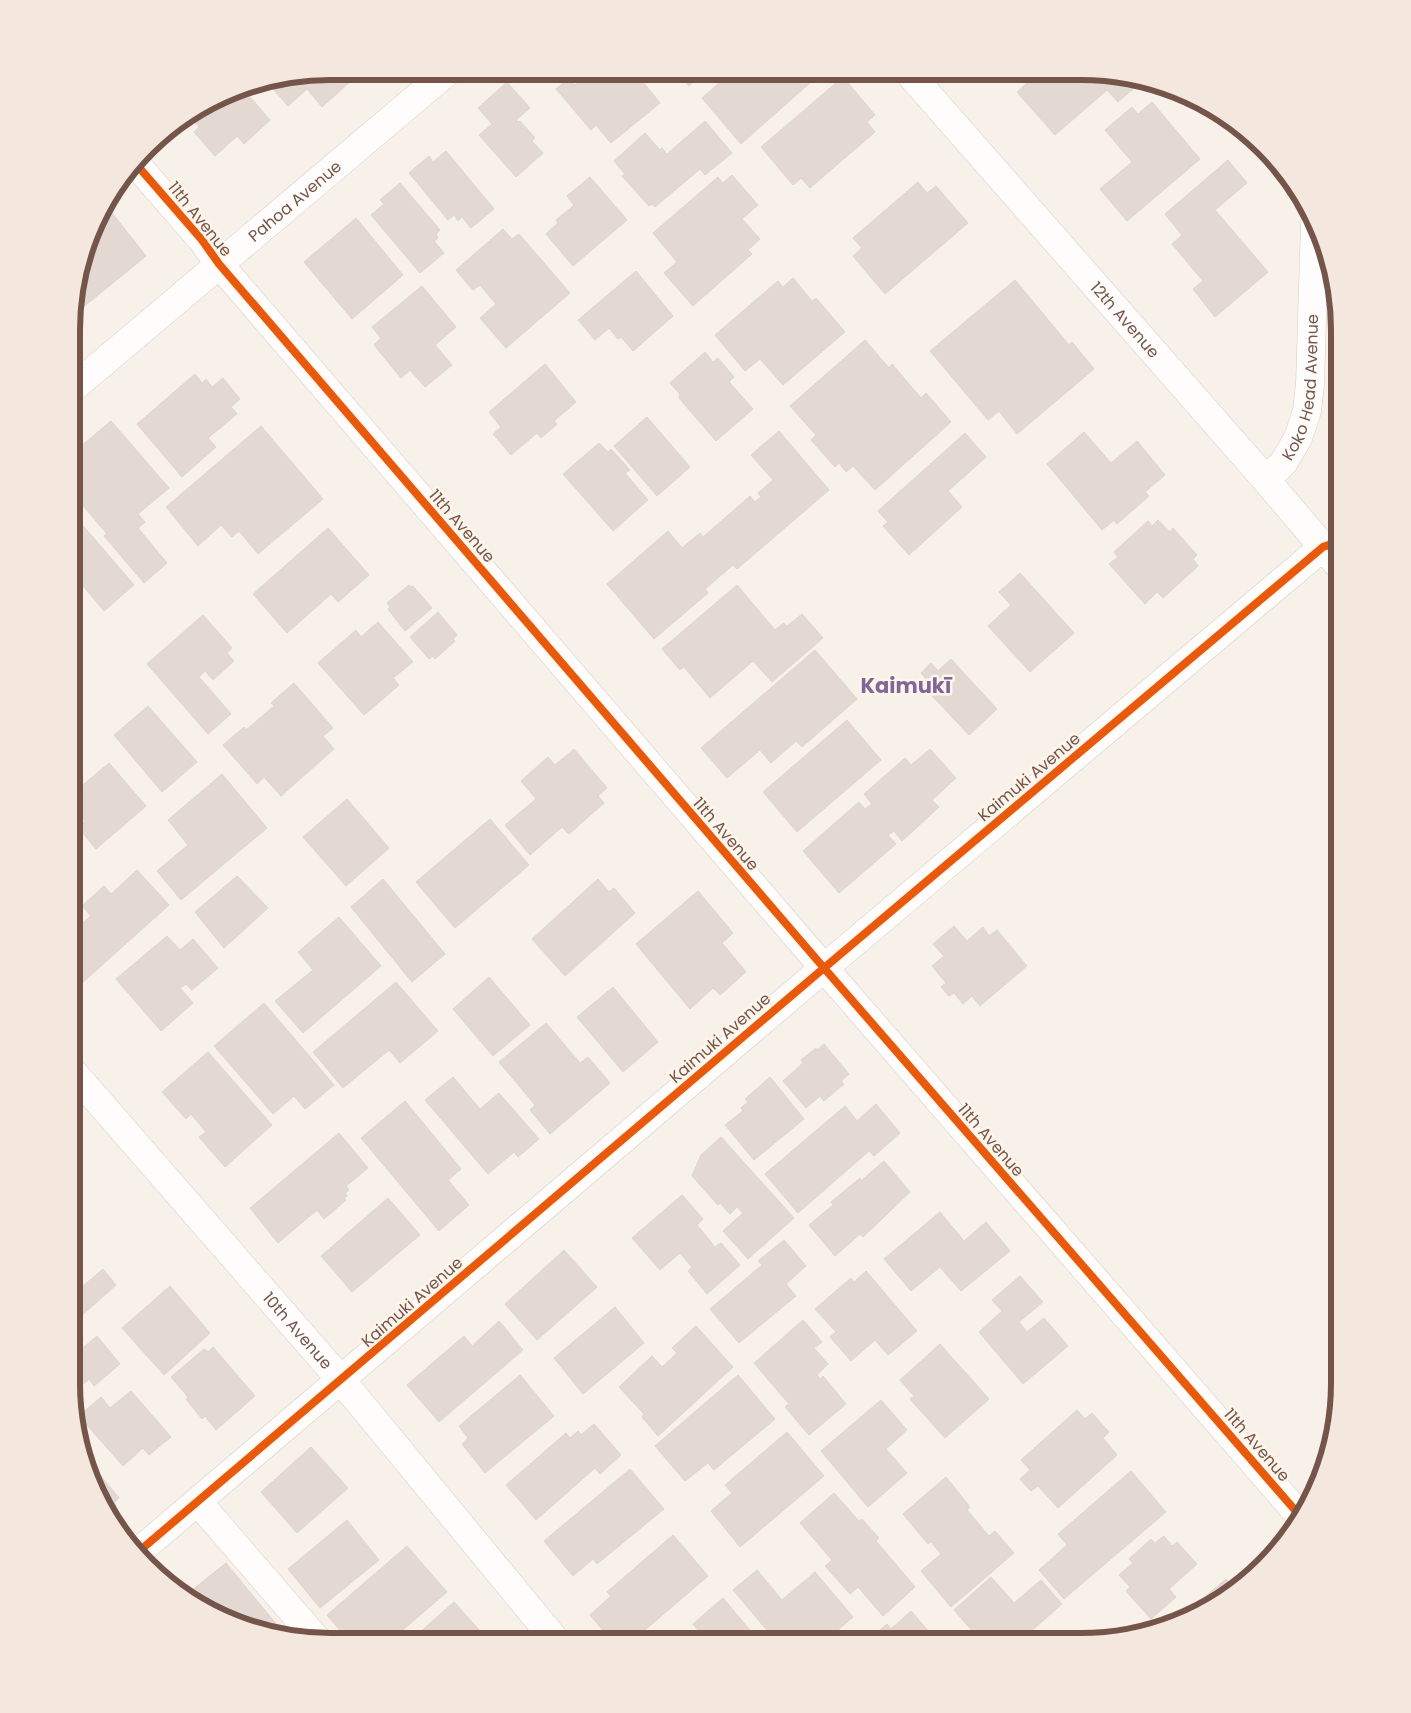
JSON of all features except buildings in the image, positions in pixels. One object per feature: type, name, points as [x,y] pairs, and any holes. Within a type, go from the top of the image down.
[{"type":"street","name":"Pahoa Avenue","points":[[80,382],[438,80]]},
{"type":"street","name":"12th Avenue","points":[[915,80],[1266,480],[1331,549]]},
{"type":"street","name":"11th Avenue","points":[[140,168],[202,240],[219,264],[824,968],[1296,1510]]},
{"type":"street","name":"Koko Head Avenue","points":[[1266,480],[1284,462],[1298,438],[1307,410],[1310,384],[1314,241]]},
{"type":"street","name":"Kaimuki Avenue","points":[[142,1548],[824,968],[1331,554]]},
{"type":"street","name":"10th Avenue","points":[[80,1080],[342,1380],[549,1633]]},
{"type":"street","points":[[198,1502],[310,1632]]},
{"type":"cycle path","points":[[140,168],[202,240],[219,264],[824,968],[1295,1511]]},
{"type":"cycle path","points":[[142,1548],[824,968],[1323,547],[1331,544]]},
{"type":"district","name":"Kaimukī","points":[[906,685]]}]
